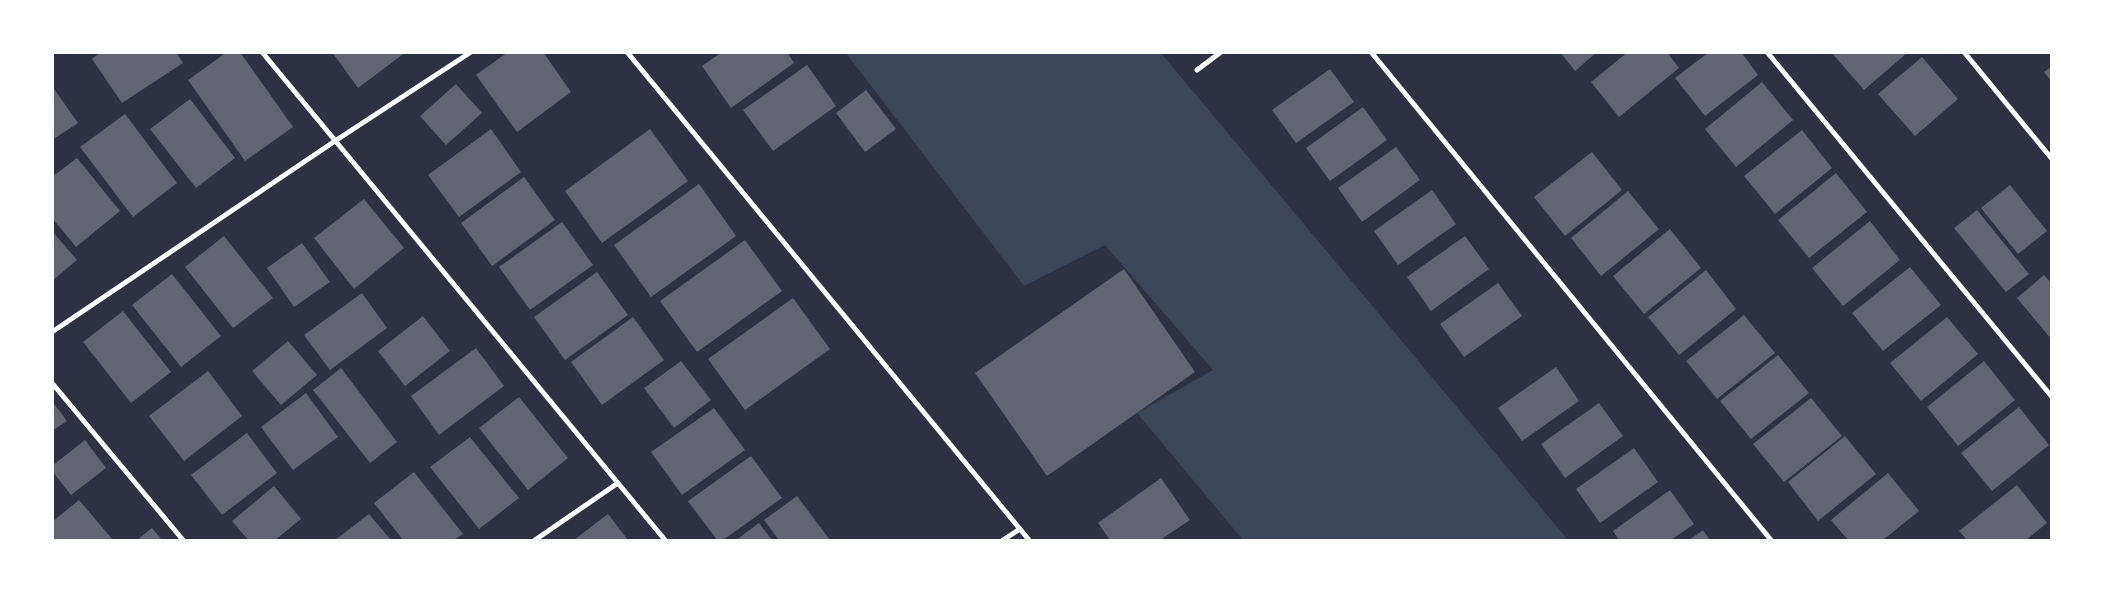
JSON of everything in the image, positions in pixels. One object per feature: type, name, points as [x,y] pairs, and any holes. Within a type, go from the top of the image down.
[{"type":"street","points":[[262,52],[666,540]]},
{"type":"street","points":[[52,332],[335,141],[471,52]]},
{"type":"street","points":[[626,52],[1029,540]]},
{"type":"street","points":[[1197,70],[1222,52]]},
{"type":"street","points":[[1371,52],[1771,540]]},
{"type":"street","points":[[1767,52],[2052,397]]},
{"type":"street","points":[[1964,52],[2052,158]]},
{"type":"street","points":[[52,383],[183,540]]},
{"type":"street","points":[[535,540],[618,483]]},
{"type":"street","points":[[1003,540],[1020,529]]},
{"type":"shaded area","points":[[846,53],[1161,53],[1568,540],[1243,540],[1137,413],[1213,370],[1105,245],[1024,286]]},
{"type":"building","points":[[101,52],[176,52],[183,63],[122,103],[92,59]]},
{"type":"building","points":[[227,52],[240,52],[293,127],[245,161],[188,80]]},
{"type":"building","points":[[332,52],[406,52],[358,88]]},
{"type":"building","points":[[508,52],[543,52],[571,92],[517,132],[476,75]]},
{"type":"building","points":[[722,52],[787,52],[794,63],[731,108],[702,66]]},
{"type":"building","points":[[1560,52],[1597,52],[1575,71]]},
{"type":"building","points":[[1628,52],[1667,52],[1679,68],[1619,117],[1591,82]]},
{"type":"building","points":[[1709,52],[1741,52],[1758,75],[1705,116],[1675,78]]},
{"type":"building","points":[[1831,52],[1908,52],[1864,90]]},
{"type":"building","points":[[1922,57],[1958,99],[1915,136],[1878,94]]},
{"type":"building","points":[[807,65],[836,106],[773,151],[743,110]]},
{"type":"building","points":[[2052,66],[2052,82],[2044,72]]},
{"type":"building","points":[[1330,69],[1354,102],[1296,143],[1272,110]]},
{"type":"building","points":[[1762,82],[1793,120],[1736,167],[1705,129]]},
{"type":"building","points":[[456,84],[482,113],[446,145],[420,116]]},
{"type":"building","points":[[52,86],[78,123],[52,140]]},
{"type":"building","points":[[866,90],[896,129],[865,152],[836,113]]},
{"type":"building","points":[[190,99],[235,158],[196,188],[150,129]]},
{"type":"building","points":[[1363,107],[1387,140],[1330,181],[1306,148]]},
{"type":"building","points":[[125,114],[177,183],[133,217],[80,147]]},
{"type":"building","points":[[491,129],[521,172],[459,217],[428,175]]},
{"type":"building","points":[[650,129],[688,181],[602,243],[565,191]]},
{"type":"building","points":[[1802,130],[1832,168],[1775,214],[1744,176]]},
{"type":"building","points":[[1396,147],[1420,180],[1362,222],[1338,188]]},
{"type":"building","points":[[1592,152],[1622,190],[1565,236],[1534,197]]},
{"type":"building","points":[[77,158],[120,211],[76,247],[52,218],[52,177]]},
{"type":"building","points":[[1836,173],[1867,212],[1809,258],[1778,220]]},
{"type":"building","points":[[524,177],[555,220],[492,266],[461,223]]},
{"type":"building","points":[[699,184],[736,236],[651,297],[614,245]]},
{"type":"building","points":[[2010,185],[2047,231],[2018,254],[1981,208]]},
{"type":"building","points":[[1432,190],[1456,224],[1398,265],[1374,231]]},
{"type":"building","points":[[1628,191],[1659,229],[1601,276],[1571,238]]},
{"type":"building","points":[[364,199],[404,248],[354,289],[314,238]]},
{"type":"building","points":[[1977,210],[2029,274],[2006,292],[1954,228]]},
{"type":"building","points":[[1870,221],[1900,260],[1843,306],[1812,268]]},
{"type":"building","points":[[562,222],[593,265],[530,310],[499,267]]},
{"type":"building","points":[[1670,229],[1701,268],[1644,314],[1613,276]]},
{"type":"building","points":[[52,231],[77,260],[52,281]]},
{"type":"building","points":[[224,236],[273,298],[233,328],[185,267]]},
{"type":"building","points":[[1465,236],[1489,269],[1431,311],[1407,277]]},
{"type":"building","points":[[745,240],[782,291],[697,352],[660,301]]},
{"type":"building","points":[[302,243],[330,282],[294,307],[267,268]]},
{"type":"building","points":[[1910,267],[1941,305],[1883,351],[1852,313]]},
{"type":"building","points":[[1124,269],[1195,372],[1047,476],[975,373]]},
{"type":"building","points":[[1706,270],[1736,309],[1679,355],[1648,317]]},
{"type":"building","points":[[597,272],[628,315],[565,360],[534,317]]},
{"type":"building","points":[[172,274],[221,336],[181,367],[132,305]]},
{"type":"building","points":[[2044,275],[2052,284],[2052,340],[2017,298]]},
{"type":"building","points":[[1498,283],[1522,316],[1464,357],[1440,324]]},
{"type":"building","points":[[362,293],[387,328],[330,370],[304,335]]},
{"type":"building","points":[[793,298],[830,349],[745,410],[708,359]]},
{"type":"building","points":[[123,311],[171,372],[131,403],[83,342]]},
{"type":"building","points":[[1744,315],[1775,353],[1717,399],[1686,361]]},
{"type":"building","points":[[423,316],[450,351],[405,386],[378,351]]},
{"type":"building","points":[[633,317],[664,360],[602,405],[571,362]]},
{"type":"building","points":[[1947,317],[1978,354],[1921,401],[1890,363]]},
{"type":"building","points":[[288,341],[317,375],[281,405],[252,371]]},
{"type":"building","points":[[476,348],[504,386],[439,435],[411,396]]},
{"type":"building","points":[[1778,355],[1809,393],[1751,439],[1720,401]]},
{"type":"building","points":[[681,361],[711,400],[674,428],[644,388]]},
{"type":"building","points":[[1984,361],[2015,400],[1958,446],[1927,407]]},
{"type":"building","points":[[1556,367],[1579,401],[1522,441],[1498,408]]},
{"type":"building","points":[[341,368],[397,442],[370,463],[313,390]]},
{"type":"building","points":[[208,371],[242,416],[184,461],[149,416]]},
{"type":"building","points":[[306,393],[338,437],[293,470],[261,427]]},
{"type":"building","points":[[519,397],[568,458],[528,490],[479,428]]},
{"type":"building","points":[[1811,398],[1842,436],[1784,482],[1753,444]]},
{"type":"building","points":[[52,401],[67,421],[52,431]]},
{"type":"building","points":[[1599,403],[1623,436],[1565,478],[1541,444]]},
{"type":"building","points":[[2019,407],[2049,445],[1992,491],[1961,453]]},
{"type":"building","points":[[714,408],[745,450],[682,495],[651,452]]},
{"type":"building","points":[[247,433],[277,473],[222,515],[191,475]]},
{"type":"building","points":[[1845,436],[1876,474],[1818,521],[1788,482]]},
{"type":"building","points":[[470,437],[519,498],[479,529],[430,467]]},
{"type":"building","points":[[85,440],[106,468],[71,495],[52,471],[52,466]]},
{"type":"building","points":[[1634,448],[1658,482],[1600,523],[1576,489]]},
{"type":"building","points":[[751,456],[782,498],[723,540],[717,540],[688,501]]},
{"type":"building","points":[[414,472],[463,534],[454,540],[403,540],[374,503]]},
{"type":"building","points":[[1888,473],[1919,511],[1883,540],[1848,540],[1831,520]]},
{"type":"building","points":[[1161,478],[1190,520],[1160,540],[1110,540],[1098,523]]},
{"type":"building","points":[[2017,485],[2047,523],[2026,540],[1967,540],[1959,531]]},
{"type":"building","points":[[274,486],[301,519],[275,540],[248,540],[232,521]]},
{"type":"building","points":[[1670,490],[1694,524],[1671,540],[1619,540],[1613,531]]},
{"type":"building","points":[[797,496],[830,540],[779,540],[764,520]]},
{"type":"building","points":[[79,500],[113,540],[52,540],[52,522]]},
{"type":"building","points":[[369,514],[391,540],[335,540]]},
{"type":"building","points":[[608,514],[628,540],[574,540]]},
{"type":"building","points":[[759,523],[772,540],[736,540]]},
{"type":"building","points":[[152,528],[162,540],[137,540]]},
{"type":"building","points":[[1703,530],[1710,540],[1689,540]]}]
